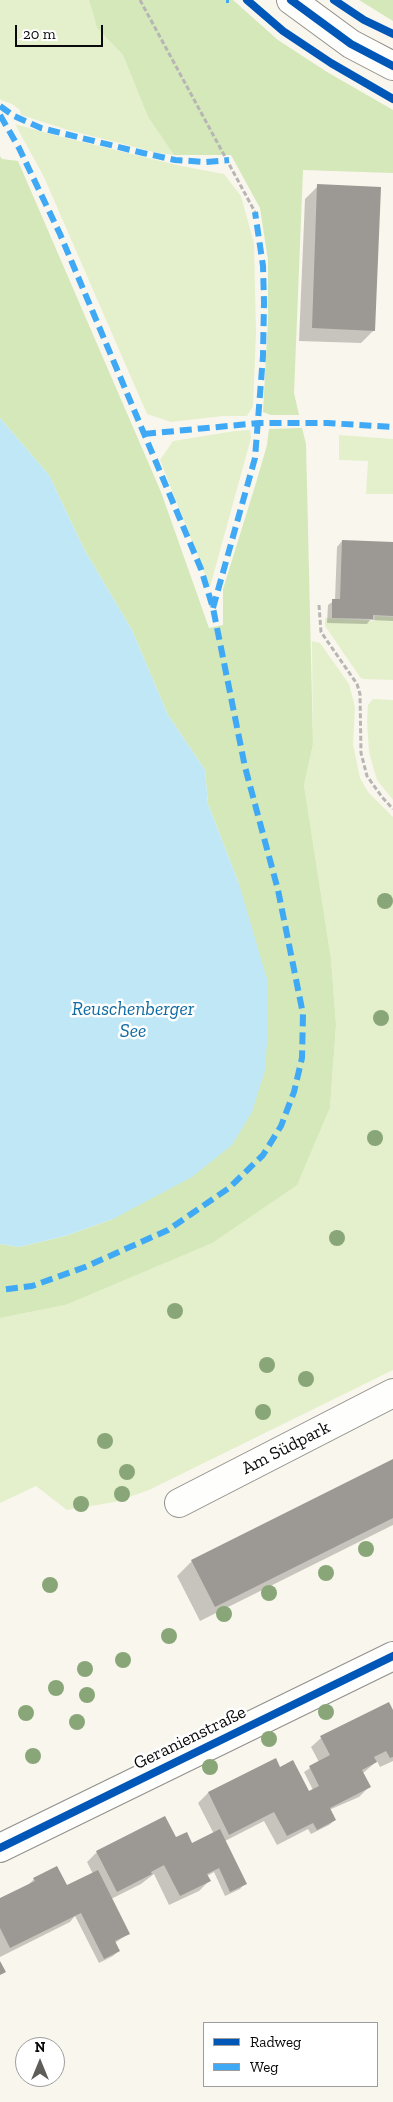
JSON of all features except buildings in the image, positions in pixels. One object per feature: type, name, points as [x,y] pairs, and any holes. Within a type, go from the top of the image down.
[{"type":"street","points":[[291,0],[351,44],[393,66]]},
{"type":"street","name":"Am Südpark","points":[[179,1503],[393,1393]]},
{"type":"street","name":"Geranienstraße","points":[[0,1848],[393,1656]]},
{"type":"path","points":[[140,0],[255,212]]},
{"type":"path","points":[[319,605],[322,632],[357,684],[360,694],[360,753],[367,776],[382,798],[393,809]]},
{"type":"green space","points":[[0,0],[89,0],[97,28],[123,55],[148,117],[174,155],[158,153],[68,130],[21,115],[20,110],[0,99]]},
{"type":"green space","points":[[89,0],[233,0],[278,40],[327,72],[393,110],[393,173],[303,170],[294,393],[299,415],[271,415],[263,412],[268,321],[268,260],[260,208],[231,155],[174,155],[148,117],[123,55],[97,28]]},
{"type":"green space","points":[[359,0],[393,0],[393,21]]},
{"type":"green space","points":[[15,124],[181,166],[224,174],[241,196],[254,243],[256,334],[253,406],[247,416],[223,416],[171,422],[147,414],[44,177]]},
{"type":"green space","points":[[0,156],[2,159],[18,161],[161,492],[209,628],[223,625],[223,589],[267,445],[269,429],[302,428],[306,444],[313,744],[304,785],[331,959],[336,1025],[330,1107],[297,1185],[212,1243],[65,1305],[0,1318],[0,1244],[19,1247],[65,1236],[113,1219],[239,884],[208,804],[205,770],[168,715],[132,630],[84,549],[49,475],[0,418]]},
{"type":"green space","points":[[250,430],[251,438],[210,587],[160,460],[173,441]]},
{"type":"green space","points":[[339,435],[393,439],[393,494],[366,494],[368,461],[339,460]]},
{"type":"green space","points":[[375,616],[393,617],[393,680],[363,679],[360,677],[325,626],[325,618],[375,621]]},
{"type":"green space","points":[[312,641],[320,643],[349,684],[355,707],[353,744],[360,778],[368,792],[393,817],[393,1370],[149,1490],[115,1502],[67,1510],[36,1486],[0,1503],[0,1318],[65,1305],[330,1107],[336,1025],[331,959],[304,785],[313,744]]},
{"type":"green space","points":[[373,699],[393,700],[393,800],[377,780],[369,752],[368,705]]},
{"type":"water","name":"Reuschenberger See","points":[[0,418],[49,475],[84,549],[132,630],[168,715],[205,770],[208,804],[239,884],[267,979],[268,1028],[265,1070],[252,1112],[232,1145],[192,1177],[113,1219],[65,1236],[19,1247],[0,1244]]},
{"type":"marked path","points":[[0,106],[14,116],[41,128],[143,153],[175,160],[206,162],[229,160]]},
{"type":"marked path","points":[[0,115],[19,148],[60,234],[201,569],[213,608],[245,767],[278,890],[303,1014],[302,1058],[294,1092],[281,1126],[263,1155],[229,1188],[168,1230],[85,1267],[32,1286],[0,1290]]},
{"type":"marked path","points":[[213,608],[255,458],[263,356],[264,302],[263,266],[255,212]]},
{"type":"marked path","points":[[144,434],[259,423],[327,423],[393,427]]},
{"type":"cycle path","points":[[247,0],[283,31],[331,63],[393,99]]},
{"type":"cycle path","points":[[291,0],[351,44],[393,66]]},
{"type":"cycle path","points":[[334,0],[364,20],[393,34]]},
{"type":"cycle path","points":[[0,1848],[393,1656]]}]
